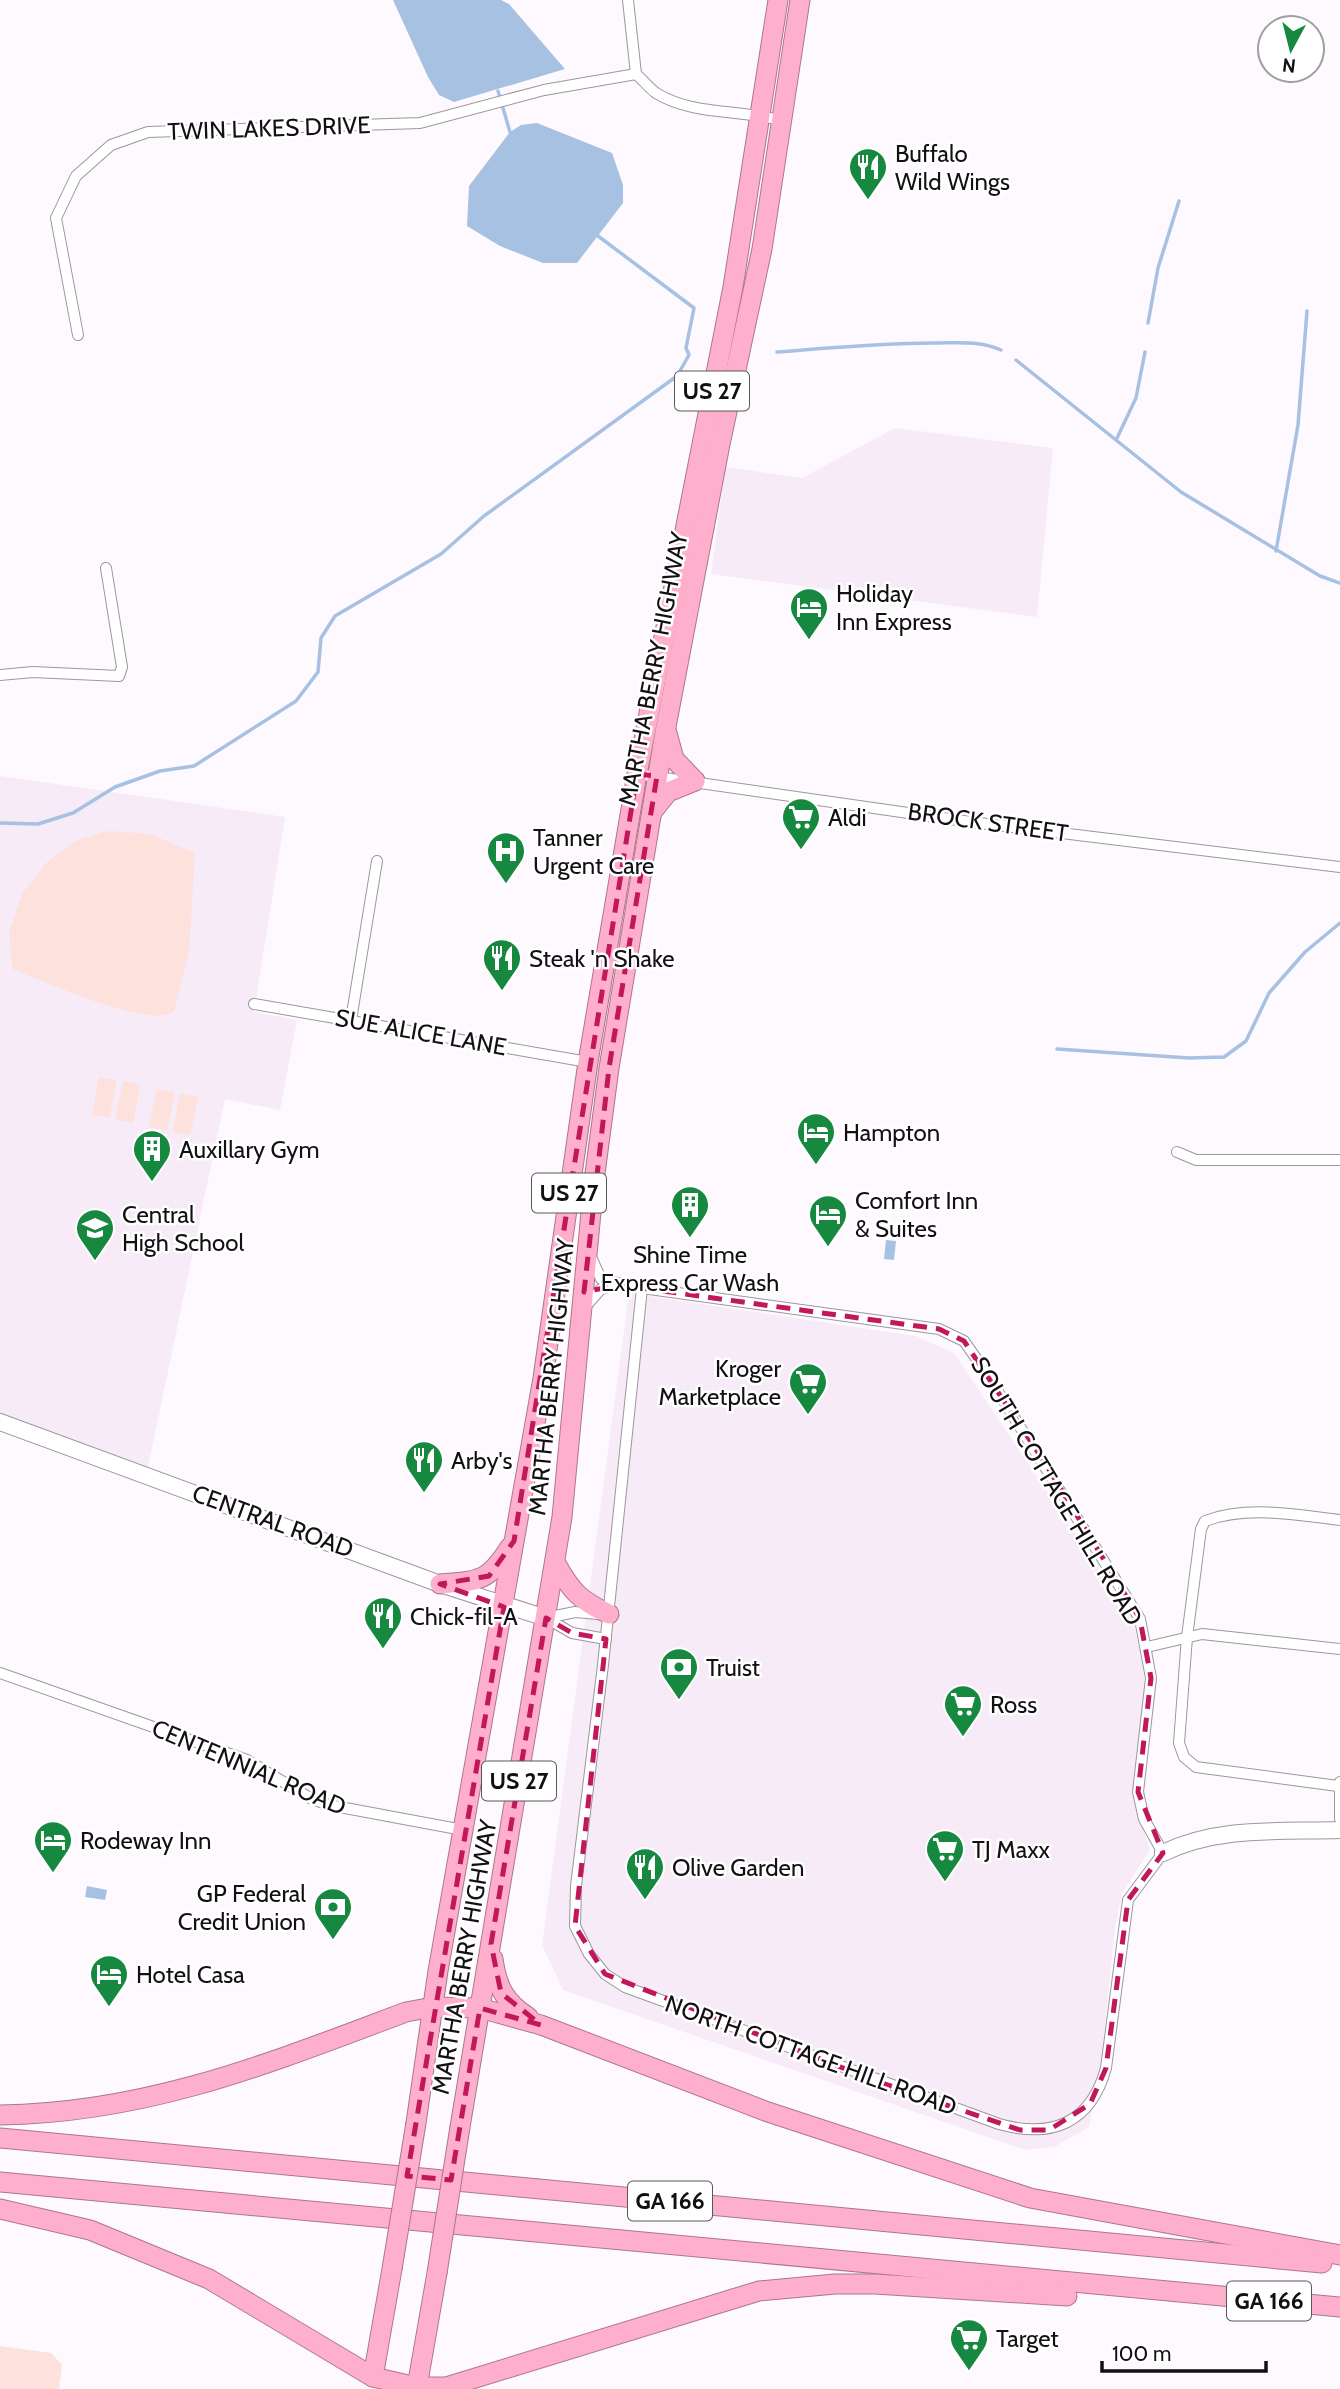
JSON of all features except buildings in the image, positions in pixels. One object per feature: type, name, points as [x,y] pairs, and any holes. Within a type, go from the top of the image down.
[{"type":"highway","name":"MARTHA BERRY HIGHWAY","points":[[373,2377],[463,1830],[543,1378],[588,1062],[637,774],[733,287],[778,0]]},
{"type":"highway","name":"MARTHA BERRY HIGHWAY","points":[[417,2388],[567,1481],[588,1249],[609,1068],[666,726],[720,444],[762,249],[800,0]]},
{"type":"highway","points":[[650,814],[668,792],[695,782],[674,759],[666,726]]},
{"type":"highway","points":[[588,1062],[609,1068]]},
{"type":"highway","points":[[440,1584],[480,1581],[489,1576],[514,1541]]},
{"type":"highway","points":[[555,1562],[570,1589],[584,1603],[609,1614]]},
{"type":"highway","points":[[491,1944],[501,1993],[516,2009],[541,2025]]},
{"type":"highway","points":[[0,2115],[104,2107],[191,2088],[224,2080],[407,2012],[433,2007],[480,2008],[541,2025],[768,2112],[1030,2198],[1340,2255]]},
{"type":"highway","name":"GA 166","points":[[0,2138],[1340,2264]]},
{"type":"highway","name":"GA 166","points":[[0,2182],[1340,2307]]},
{"type":"highway","points":[[0,2209],[90,2230],[209,2279],[373,2377],[417,2388],[446,2387],[759,2291],[792,2287],[835,2284],[925,2286],[1133,2301],[1199,2295]]},
{"type":"street","points":[[628,0],[636,74],[656,93],[681,103],[761,114],[783,121]]},
{"type":"street","name":"TWIN LAKES DRIVE","points":[[78,335],[56,218],[76,176],[111,145],[148,132],[420,123],[544,90],[636,74]]},
{"type":"street","points":[[0,675],[33,672],[104,678],[119,676],[122,667],[106,568]]},
{"type":"street","name":"BROCK STREET","points":[[637,774],[971,822],[1340,867]]},
{"type":"street","points":[[351,1020],[377,861]]},
{"type":"street","name":"SUE ALICE LANE","points":[[254,1004],[588,1062]]},
{"type":"street","points":[[1177,1153],[1196,1160],[1340,1160]]},
{"type":"street","points":[[588,1249],[601,1279],[619,1285]]},
{"type":"street","points":[[582,1311],[601,1289],[619,1285]]},
{"type":"street","name":"SOUTH COTTAGE HILL ROAD","points":[[619,1285],[939,1329],[964,1341],[1045,1463],[1140,1619],[1151,1678],[1138,1792],[1144,1819],[1163,1853]]},
{"type":"street","points":[[606,1639],[642,1288]]},
{"type":"street","name":"CENTRAL ROAD","points":[[0,1422],[503,1607],[546,1618],[572,1633],[606,1639]]},
{"type":"street","points":[[1340,1520],[1271,1513],[1217,1517],[1205,1521],[1198,1547],[1187,1637],[1179,1743],[1184,1757],[1196,1767],[1339,1784],[1340,1819]]},
{"type":"street","name":"CENTRAL ROAD","points":[[546,1618],[575,1612],[609,1614]]},
{"type":"street","points":[[1147,1647],[1202,1634],[1340,1649]]},
{"type":"street","name":"NORTH COTTAGE HILL ROAD","points":[[606,1639],[576,1886],[575,1926],[589,1954],[604,1974],[625,1987],[999,2124],[1020,2130],[1049,2130],[1076,2117],[1100,2090],[1106,2068],[1128,1900],[1163,1853]]},
{"type":"street","name":"CENTENNIAL ROAD","points":[[0,1673],[247,1760],[310,1798],[329,1805],[463,1830]]},
{"type":"street","points":[[1163,1853],[1184,1842],[1220,1833],[1340,1830]]},
{"type":"highlighted area","points":[[637,774],[657,776],[609,1068],[584,1292],[619,1285],[939,1329],[964,1341],[1045,1463],[1140,1619],[1151,1678],[1138,1792],[1163,1853],[1128,1900],[1106,2068],[1090,2104],[1049,2130],[1020,2130],[876,2081],[605,1974],[575,1926],[606,1639],[572,1633],[546,1618],[491,1944],[501,1993],[541,2025],[480,2008],[451,2180],[407,2176],[504,1607],[440,1584],[489,1576],[514,1541]]},
{"type":"shaded area","points":[[895,428],[1053,448],[1037,617],[711,574],[725,467],[802,478]]},
{"type":"shaded area","name":"Central High School","points":[[0,776],[285,817],[254,1012],[297,1020],[280,1110],[225,1099],[148,1467],[0,1414]]},
{"type":"shaded area","points":[[109,831],[150,834],[195,853],[189,952],[174,1011],[162,1015],[144,1014],[96,1002],[13,969],[9,933],[22,894],[45,864],[75,841]]},
{"type":"shaded area","points":[[99,1077],[117,1080],[109,1118],[92,1115]]},
{"type":"shaded area","points":[[123,1081],[140,1085],[133,1123],[115,1120]]},
{"type":"shaded area","points":[[157,1089],[175,1092],[167,1130],[149,1127]]},
{"type":"shaded area","points":[[180,1094],[198,1097],[190,1135],[173,1132]]},
{"type":"shaded area","points":[[629,1293],[916,1336],[954,1353],[1133,1620],[1144,1666],[1144,1695],[1133,1779],[1134,1801],[1150,1850],[1122,1893],[1115,1928],[1101,2063],[1089,2127],[1054,2147],[1025,2150],[563,1990],[542,1945]]},
{"type":"shaded area","points":[[0,2346],[51,2353],[62,2365],[59,2389],[0,2389]]},
{"type":"water","points":[[393,0],[501,0],[509,4],[565,69],[454,102],[439,95],[428,77]]},
{"type":"water","points":[[537,123],[612,153],[623,185],[623,203],[577,263],[543,263],[500,246],[467,226],[469,186],[510,132],[521,125]]},
{"type":"water","points":[[886,1240],[896,1241],[894,1260],[884,1259]]},
{"type":"water","points":[[87,1886],[107,1890],[105,1900],[85,1897]]},
{"type":"waterway","points":[[498,91],[510,132]]},
{"type":"waterway","points":[[1148,323],[1158,268],[1179,201]]},
{"type":"waterway","points":[[0,823],[38,824],[73,813],[115,787],[160,771],[194,766],[296,701],[318,672],[321,638],[335,616],[441,554],[484,516],[677,376],[689,355],[686,348],[694,308],[598,236]]},
{"type":"waterway","points":[[1276,551],[1298,425],[1307,311]]},
{"type":"waterway","points":[[777,352],[914,343],[976,343],[1001,350]]},
{"type":"waterway","points":[[1117,438],[1136,398],[1145,352]]},
{"type":"waterway","points":[[1016,360],[1181,492],[1320,576],[1340,583]]},
{"type":"waterway","points":[[1057,1049],[1189,1058],[1224,1057],[1246,1041],[1269,993],[1305,952],[1340,923]]},
{"type":"place","name":"Buffalo Wild Wings","points":[[868,201]]},
{"type":"place","name":"Holiday Inn Express","points":[[809,641]]},
{"type":"place","name":"Aldi","points":[[801,851]]},
{"type":"place","name":"Tanner Urgent Care","points":[[506,885]]},
{"type":"place","name":"Steak 'n Shake","points":[[502,992]]},
{"type":"place","name":"Hampton","points":[[816,1166]]},
{"type":"place","name":"Auxillary Gym","points":[[152,1183]]},
{"type":"place","name":"Shine Time Express Car Wash","points":[[690,1239]]},
{"type":"place","name":"Comfort Inn & Suites","points":[[828,1248]]},
{"type":"place","name":"Central High School","points":[[95,1262]]},
{"type":"place","name":"Kroger Marketplace","points":[[808,1416]]},
{"type":"place","name":"Arby's","points":[[424,1494]]},
{"type":"place","name":"Chick-fil-A","points":[[383,1650]]},
{"type":"place","name":"Truist","points":[[679,1701]]},
{"type":"place","name":"Ross","points":[[963,1738]]},
{"type":"place","name":"Rodeway Inn","points":[[53,1874]]},
{"type":"place","name":"TJ Maxx","points":[[945,1883]]},
{"type":"place","name":"Olive Garden","points":[[645,1901]]},
{"type":"place","name":"GP Federal Credit Union","points":[[333,1941]]},
{"type":"place","name":"Hotel Casa","points":[[109,2008]]},
{"type":"place","name":"Target","points":[[969,2372]]}]
